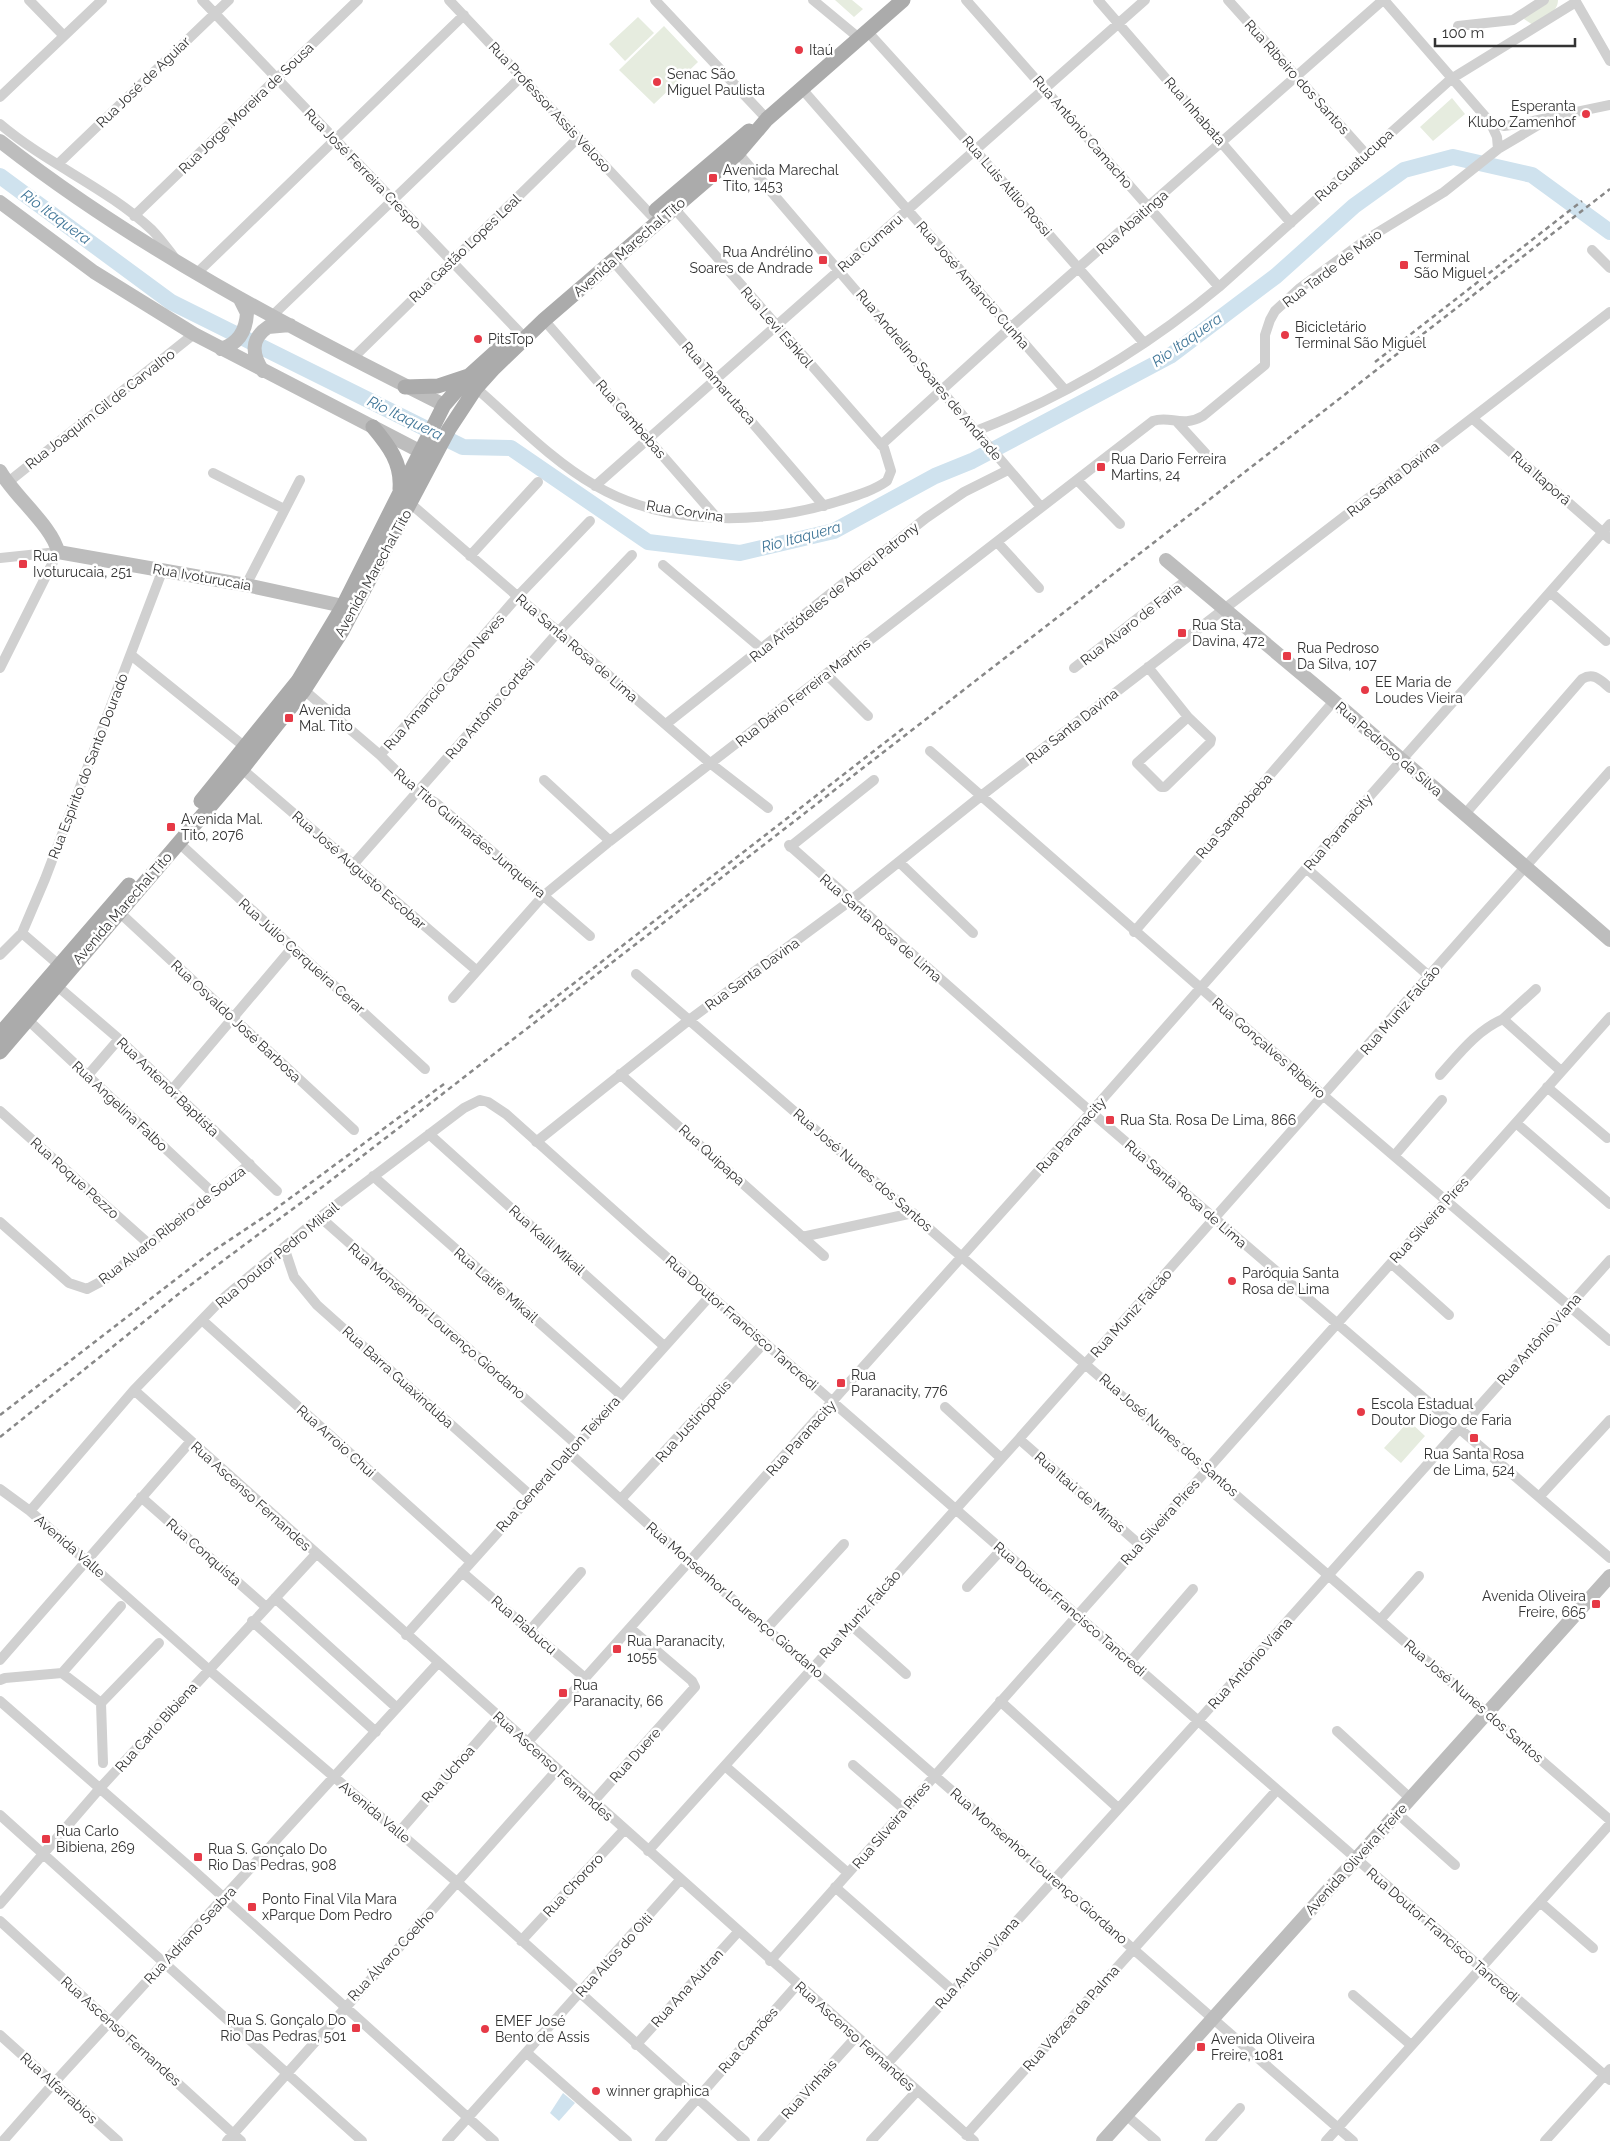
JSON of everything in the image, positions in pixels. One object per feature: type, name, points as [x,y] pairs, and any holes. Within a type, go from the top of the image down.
[{"type":"main road","name":"Avenida Marechal Tito","points":[[521,335],[544,320],[738,153],[741,143],[903,0]]},
{"type":"main road","name":"Avenida Marechal Tito","points":[[0,1052],[242,769],[304,690],[342,631],[405,500],[422,447],[448,417],[474,381],[651,215],[730,145],[767,119]]},
{"type":"main road","points":[[635,242],[645,230],[651,215]]},
{"type":"main road","points":[[405,387],[438,386],[474,381]]},
{"type":"main road","name":"Avenida Marechal Tito","points":[[0,1034],[246,747],[298,681],[405,500],[437,453],[448,417]]},
{"type":"main road","points":[[373,426],[396,460],[405,500]]},
{"type":"street","points":[[29,0],[64,36]]},
{"type":"street","points":[[0,97],[102,0]]},
{"type":"street","name":"Rua José Ferreira Crespo","points":[[202,0],[521,335]]},
{"type":"street","name":"Rua José de Aguiar","points":[[58,164],[229,0]]},
{"type":"street","name":"Rua Jorge Moreira de Sousa","points":[[134,216],[358,0]]},
{"type":"street","name":"Rua Professor Assis Veloso","points":[[449,0],[651,215]]},
{"type":"street","points":[[654,0],[767,119]]},
{"type":"street","name":"Rua Luis Atílio Rossi","points":[[813,0],[863,35],[976,150],[1144,343]]},
{"type":"street","name":"Rua Antônio Camacho","points":[[966,0],[1219,287]]},
{"type":"street","name":"Rua Inhabata","points":[[1098,0],[1223,142],[1291,223]]},
{"type":"street","name":"Rua Cumaru","points":[[595,486],[1145,0]]},
{"type":"street","name":"Rua Ribeiro dos Santos","points":[[1228,0],[1366,154]]},
{"type":"street","points":[[1384,0],[1490,122],[1497,137],[1495,151]]},
{"type":"street","name":"Rua Abaitinga","points":[[881,445],[1010,328],[1384,0]]},
{"type":"street","points":[[1513,20],[1544,0]]},
{"type":"street","points":[[1576,1],[1610,61]]},
{"type":"street","name":"Rua Guatucupa","points":[[1144,343],[1219,287],[1451,78],[1576,1]]},
{"type":"street","points":[[196,274],[464,15]]},
{"type":"street","points":[[1458,26],[1513,20],[1524,25],[1520,35]]},
{"type":"street","points":[[273,315],[521,77]]},
{"type":"street","name":"Rua José Amâncio Cunha","points":[[802,89],[1065,390]]},
{"type":"street","points":[[1490,122],[1504,126],[1610,105]]},
{"type":"street","name":"Rua Tarde de Maio","points":[[1265,365],[1265,335],[1275,311],[1300,288],[1367,239],[1444,192],[1495,151],[1550,118]]},
{"type":"street","points":[[0,124],[28,146],[58,164],[134,216],[152,231],[178,262]]},
{"type":"street","name":"Rua Gastão Lopes Leal","points":[[352,358],[578,138]]},
{"type":"street","points":[[0,141],[46,176],[196,274],[405,387],[448,417]]},
{"type":"street","name":"Rua Andrelino Soares de Andrade","points":[[738,153],[942,389],[1006,467],[1042,506]]},
{"type":"street","points":[[0,202],[94,272],[194,334],[264,372],[373,426],[437,453]]},
{"type":"street","name":"Rua Levi Eshkol","points":[[674,208],[881,445]]},
{"type":"street","points":[[1592,250],[1610,268]]},
{"type":"street","name":"Rua Tamarutaca","points":[[613,260],[824,506]]},
{"type":"street","points":[[221,349],[237,341],[247,320],[248,313],[240,299]]},
{"type":"street","name":"Rua Santa Davina","points":[[536,1142],[689,1020],[850,901],[981,796],[1610,312]]},
{"type":"street","name":"Rua Cambebas","points":[[544,320],[717,518]]},
{"type":"street","points":[[264,372],[257,362],[254,350],[258,337],[264,330],[274,325],[293,326]]},
{"type":"street","name":"Rua Joaquim Gil de Carvalho","points":[[3,477],[194,334]]},
{"type":"street","points":[[979,435],[1065,390],[1144,343]]},
{"type":"street","name":"Rua Dário Ferreira Martins","points":[[453,998],[543,896],[610,841],[1153,421],[1162,419],[1192,422],[1203,416],[1265,365]]},
{"type":"street","name":"Rua Corvina","points":[[474,381],[554,456],[595,486],[624,500],[653,508],[717,518],[768,516],[824,506],[858,495],[887,480],[890,476],[890,466],[887,454],[881,445]]},
{"type":"street","name":"Rua Itaporâ","points":[[1472,418],[1606,535]]},
{"type":"street","points":[[1177,422],[1208,456]]},
{"type":"street","name":"Rua Aristóteles de Abreu Patrony","points":[[666,724],[926,518],[1006,467]]},
{"type":"street","points":[[212,473],[284,509]]},
{"type":"street","points":[[0,668],[58,552],[53,537],[3,477]]},
{"type":"street","points":[[246,585],[300,480]]},
{"type":"street","points":[[1077,480],[1120,524]]},
{"type":"street","points":[[470,556],[538,482]]},
{"type":"street","name":"Rua Santa Rosa de Lima","points":[[405,500],[559,631],[710,764],[768,808]]},
{"type":"street","name":"Rua Amancio Castro Neves","points":[[380,755],[518,596],[590,522]]},
{"type":"street","name":"Rua Paranacity","points":[[527,1743],[1092,1112],[1550,592],[1606,535],[1610,524]]},
{"type":"street","points":[[997,542],[1039,588]]},
{"type":"street","name":"Rua Ivoturucaia","points":[[0,558],[58,552],[163,569],[343,606]]},
{"type":"street","name":"Rua Antônio Cortesi","points":[[352,866],[559,631],[632,555]]},
{"type":"street","name":"Rua Pedroso da Silva","points":[[1166,560],[1334,701],[1610,940]]},
{"type":"street","points":[[663,565],[762,649]]},
{"type":"street","name":"Rua Espírito do Santo Dourado","points":[[0,955],[22,933],[45,879],[163,569]]},
{"type":"street","name":"Rua Alvaro de Faria","points":[[1074,668],[1188,579]]},
{"type":"street","points":[[1550,592],[1606,641]]},
{"type":"street","points":[[131,655],[246,747]]},
{"type":"street","points":[[1148,667],[1188,717],[1210,737],[1210,743],[1164,787],[1137,765],[1138,761],[1188,717]]},
{"type":"street","points":[[826,674],[868,716]]},
{"type":"street","points":[[1465,814],[1582,679],[1589,675],[1595,676],[1610,688]]},
{"type":"street","name":"Rua Tito Guimarães Junqueira","points":[[304,690],[380,755],[418,792],[436,803],[590,936]]},
{"type":"street","name":"Rua Sarapobeba","points":[[1134,932],[1334,701]]},
{"type":"street","name":"Rua Gonçalves Ribeiro","points":[[930,752],[1134,932],[1610,1342]]},
{"type":"street","name":"Rua José Augusto Escobar","points":[[242,769],[352,866],[476,970]]},
{"type":"street","name":"Rua Muniz Falcão","points":[[648,1851],[1324,1096],[1610,771]]},
{"type":"street","points":[[544,780],[610,841]]},
{"type":"street","name":"Rua Santa Rosa de Lima","points":[[874,780],[789,846],[1214,1218],[1338,1322],[1610,1558]]},
{"type":"street","name":"Rua Júlio Cerqueira Cerar","points":[[179,843],[425,1069]]},
{"type":"street","points":[[899,862],[973,934]]},
{"type":"street","points":[[1306,868],[1429,976]]},
{"type":"street","name":"Rua Osvaldo José Barbosa","points":[[119,912],[354,1130]]},
{"type":"street","points":[[22,933],[59,965]]},
{"type":"street","points":[[171,1091],[292,948]]},
{"type":"street","name":"Rua José Nunes dos Santos","points":[[636,974],[1610,1820]]},
{"type":"street","name":"Rua Antenor Baptista","points":[[56,986],[119,1039],[277,1191]]},
{"type":"street","points":[[1440,1075],[1487,1026],[1503,1018],[1536,989]]},
{"type":"street","name":"Rua Silveira Pires","points":[[770,1961],[1610,1017]]},
{"type":"street","points":[[1503,1018],[1561,1071]]},
{"type":"street","name":"Rua Angelina Falbo","points":[[27,1019],[213,1193]]},
{"type":"street","points":[[88,1075],[119,1039]]},
{"type":"street","name":"Rua Quipapa","points":[[620,1074],[824,1256]]},
{"type":"street","points":[[1547,1087],[1607,1138]]},
{"type":"street","name":"Rua Doutor Pedro Mikail","points":[[30,1511],[134,1390],[202,1320],[253,1272],[320,1217],[464,1108],[480,1100],[496,1107],[536,1142]]},
{"type":"street","points":[[1394,1156],[1442,1100]]},
{"type":"street","name":"Rua Roque Pezzo","points":[[0,1111],[150,1244]]},
{"type":"street","points":[[1516,1123],[1610,1204]]},
{"type":"street","name":"Rua Kalil Mikail","points":[[429,1134],[664,1346]]},
{"type":"street","name":"Rua Doutor Francisco Tancredi","points":[[536,1142],[1356,1860],[1608,2075]]},
{"type":"street","name":"Rua Alvaro Ribeiro de Souza","points":[[0,1222],[69,1284],[81,1289],[94,1286],[250,1164]]},
{"type":"street","name":"Rua Latife Mikail","points":[[373,1176],[620,1394]]},
{"type":"street","points":[[802,1237],[912,1213]]},
{"type":"street","name":"Rua Monsenhor Lourenço Giordano","points":[[320,1217],[576,1444]]},
{"type":"street","name":"Rua Barra Guaxinduba","points":[[284,1247],[300,1286],[317,1305],[530,1495]]},
{"type":"street","name":"Rua Antônio Viana","points":[[887,2064],[952,1990],[1198,1721],[1610,1260]]},
{"type":"street","points":[[1391,1263],[1449,1315]]},
{"type":"street","name":"Rua General Dalton Teixeira","points":[[406,1635],[620,1394],[711,1295]]},
{"type":"street","name":"Rua Arroio Chui","points":[[202,1320],[471,1562]]},
{"type":"street","name":"Rua Justinópolis","points":[[621,1499],[764,1343]]},
{"type":"street","name":"Rua Ascenso Fernandes","points":[[134,1390],[498,1718],[970,2138]]},
{"type":"street","points":[[945,1407],[1001,1458]]},
{"type":"street","points":[[1539,1496],[1610,1420]]},
{"type":"street","name":"Rua Itaú de Minas","points":[[1019,1438],[1140,1545]]},
{"type":"street","points":[[0,1660],[191,1441]]},
{"type":"street","name":"Rua Monsenhor Lourenço Giordano","points":[[568,1452],[690,1562],[1353,2141]]},
{"type":"street","name":"Avenida Valle","points":[[0,1489],[30,1511],[208,1669],[458,1883],[579,1994],[746,2141]]},
{"type":"street","name":"Rua Conquista","points":[[141,1497],[266,1607]]},
{"type":"street","points":[[767,1628],[844,1544]]},
{"type":"street","points":[[967,1587],[1002,1549]]},
{"type":"street","name":"Rua Carlo Bibiena","points":[[0,1904],[101,1787],[316,1554]]},
{"type":"street","name":"Rua Piabucu","points":[[462,1572],[585,1678]]},
{"type":"street","points":[[530,1630],[581,1572]]},
{"type":"street","points":[[1380,1620],[1420,1576]]},
{"type":"street","name":"Avenida Oliveira Freire","points":[[1103,2141],[1610,1576]]},
{"type":"street","points":[[1130,1662],[1193,1589]]},
{"type":"street","points":[[274,1598],[397,1708]]},
{"type":"street","points":[[62,1673],[121,1606]]},
{"type":"street","points":[[252,1622],[376,1732]]},
{"type":"street","points":[[851,1625],[906,1674]]},
{"type":"street","name":"Rua Duere","points":[[593,1802],[694,1688],[694,1685],[630,1628]]},
{"type":"street","points":[[103,1762],[101,1703],[158,1643]]},
{"type":"street","name":"Rua Adriano Seabra","points":[[3,2141],[438,1664]]},
{"type":"street","points":[[0,1680],[62,1673],[101,1703]]},
{"type":"street","points":[[0,1701],[101,1787],[245,1915],[494,2141]]},
{"type":"street","points":[[1000,1701],[1118,1808]]},
{"type":"street","name":"Rua Uchoa","points":[[399,1832],[498,1718]]},
{"type":"street","points":[[1337,1732],[1411,1799]]},
{"type":"street","points":[[853,1765],[904,1809]]},
{"type":"street","points":[[725,1766],[848,1873]]},
{"type":"street","name":"Rua Álvaro Coelho","points":[[233,2139],[286,2073],[458,1883],[557,1770]]},
{"type":"street","name":"Rua Várzea da Palma","points":[[970,2138],[1133,1949],[1276,1790]]},
{"type":"street","points":[[1397,1813],[1455,1865]]},
{"type":"street","points":[[0,1814],[362,2141]]},
{"type":"street","points":[[1326,2141],[1610,1824]]},
{"type":"street","name":"Rua Chororo","points":[[521,1941],[624,1830]]},
{"type":"street","name":"Rua Altos do Oiti","points":[[447,2141],[680,1880]]},
{"type":"street","points":[[836,1887],[952,1990]]},
{"type":"street","points":[[1540,1902],[1593,1948]]},
{"type":"street","name":"Rua Ascenso Fernandes","points":[[0,1922],[111,2021],[233,2139]]},
{"type":"street","name":"Rua Ana Autran","points":[[636,2045],[738,1932]]},
{"type":"street","name":"Rua Camões","points":[[660,2141],[797,1985]]},
{"type":"street","points":[[1353,1995],[1411,2045]]},
{"type":"street","name":"Rua Alfarrabios","points":[[0,2035],[118,2141]]},
{"type":"street","name":"Rua Vinhais","points":[[762,2141],[856,2038]]},
{"type":"street","points":[[527,2052],[627,2141]]},
{"type":"street","points":[[1545,2141],[1608,2075]]},
{"type":"street","points":[[872,2141],[917,2091]]},
{"type":"street","points":[[1210,2141],[1240,2108]]},
{"type":"street","points":[[1126,2116],[1156,2141]]},
{"type":"shaded area","points":[[835,0],[852,0],[863,9],[854,17]]},
{"type":"shaded area","points":[[1547,0],[1558,0],[1556,9],[1553,12],[1533,25],[1524,19],[1525,16]]},
{"type":"shaded area","points":[[638,17],[654,33],[625,61],[609,44]]},
{"type":"shaded area","points":[[664,26],[698,62],[654,104],[619,70]]},
{"type":"shaded area","points":[[1452,98],[1465,114],[1433,141],[1420,127]]},
{"type":"shaded area","points":[[1409,1421],[1425,1436],[1401,1463],[1384,1448]]},
{"type":"water","points":[[563,2093],[575,2103],[559,2121],[550,2113]]},
{"type":"waterway","name":"Rio Itaquera","points":[[0,176],[171,302],[463,447],[511,448],[648,542],[740,553],[834,531],[935,476],[972,461],[1170,356],[1276,276],[1354,206],[1404,170],[1453,157],[1532,175],[1610,232]]},
{"type":"railway","points":[[0,1437],[181,1292],[325,1185],[1610,189]]},
{"type":"railway","points":[[1375,362],[1582,201]]},
{"type":"railway","points":[[529,1018],[905,727]]},
{"type":"railway","points":[[0,1415],[210,1253],[270,1213],[444,1084]]},
{"type":"place","name":"Itaú","points":[[799,50]]},
{"type":"place","name":"Senac São Miguel Paulista","points":[[657,82]]},
{"type":"place","name":"Esperanta Klubo Zamenhof","points":[[1586,114]]},
{"type":"place","name":"Avenida Marechal Tito, 1453","points":[[713,178]]},
{"type":"place","name":"Rua Andrélino Soares de Andrade","points":[[823,260]]},
{"type":"place","name":"Terminal São Miguel","points":[[1404,265]]},
{"type":"place","name":"Bicicletário Terminal São Miguel","points":[[1285,335]]},
{"type":"place","name":"PitsTop","points":[[478,339]]},
{"type":"place","name":"Rua Dario Ferreira Martins, 24","points":[[1101,467]]},
{"type":"place","name":"Rua Ivoturucaia, 251","points":[[23,564]]},
{"type":"place","name":"Rua Sta. Davina, 472","points":[[1182,633]]},
{"type":"place","name":"Rua Pedroso Da Silva, 107","points":[[1287,656]]},
{"type":"place","name":"EE Maria de Loudes Vieira","points":[[1365,690]]},
{"type":"place","name":"Avenida Mal. Tito","points":[[289,718]]},
{"type":"place","name":"Avenida Mal. Tito, 2076","points":[[171,827]]},
{"type":"place","name":"Rua Sta. Rosa De Lima, 866","points":[[1110,1120]]},
{"type":"place","name":"Paróquia Santa Rosa de Lima","points":[[1232,1281]]},
{"type":"place","name":"Rua Paranacity, 776","points":[[841,1383]]},
{"type":"place","name":"Escola Estadual Doutor Diogo de Faria","points":[[1361,1412]]},
{"type":"place","name":"Rua Santa Rosa de Lima, 524","points":[[1474,1438]]},
{"type":"place","name":"Avenida Oliveira Freire, 665","points":[[1596,1604]]},
{"type":"place","name":"Rua Paranacity, 1055","points":[[617,1649]]},
{"type":"place","name":"Rua Paranacity, 66","points":[[563,1693]]},
{"type":"place","name":"Rua Carlo Bibiena, 269","points":[[46,1839]]},
{"type":"place","name":"Rua S. Gonçalo Do Rio Das Pedras, 908","points":[[198,1857]]},
{"type":"place","name":"Ponto Final Vila Mara xParque Dom Pedro","points":[[252,1907]]},
{"type":"place","name":"Rua S. Gonçalo Do Rio Das Pedras, 501","points":[[356,2028]]},
{"type":"place","name":"EMEF José Bento de Assis","points":[[485,2029]]},
{"type":"place","name":"Avenida Oliveira Freire, 1081","points":[[1201,2047]]},
{"type":"place","name":"winner graphica","points":[[596,2091]]}]
